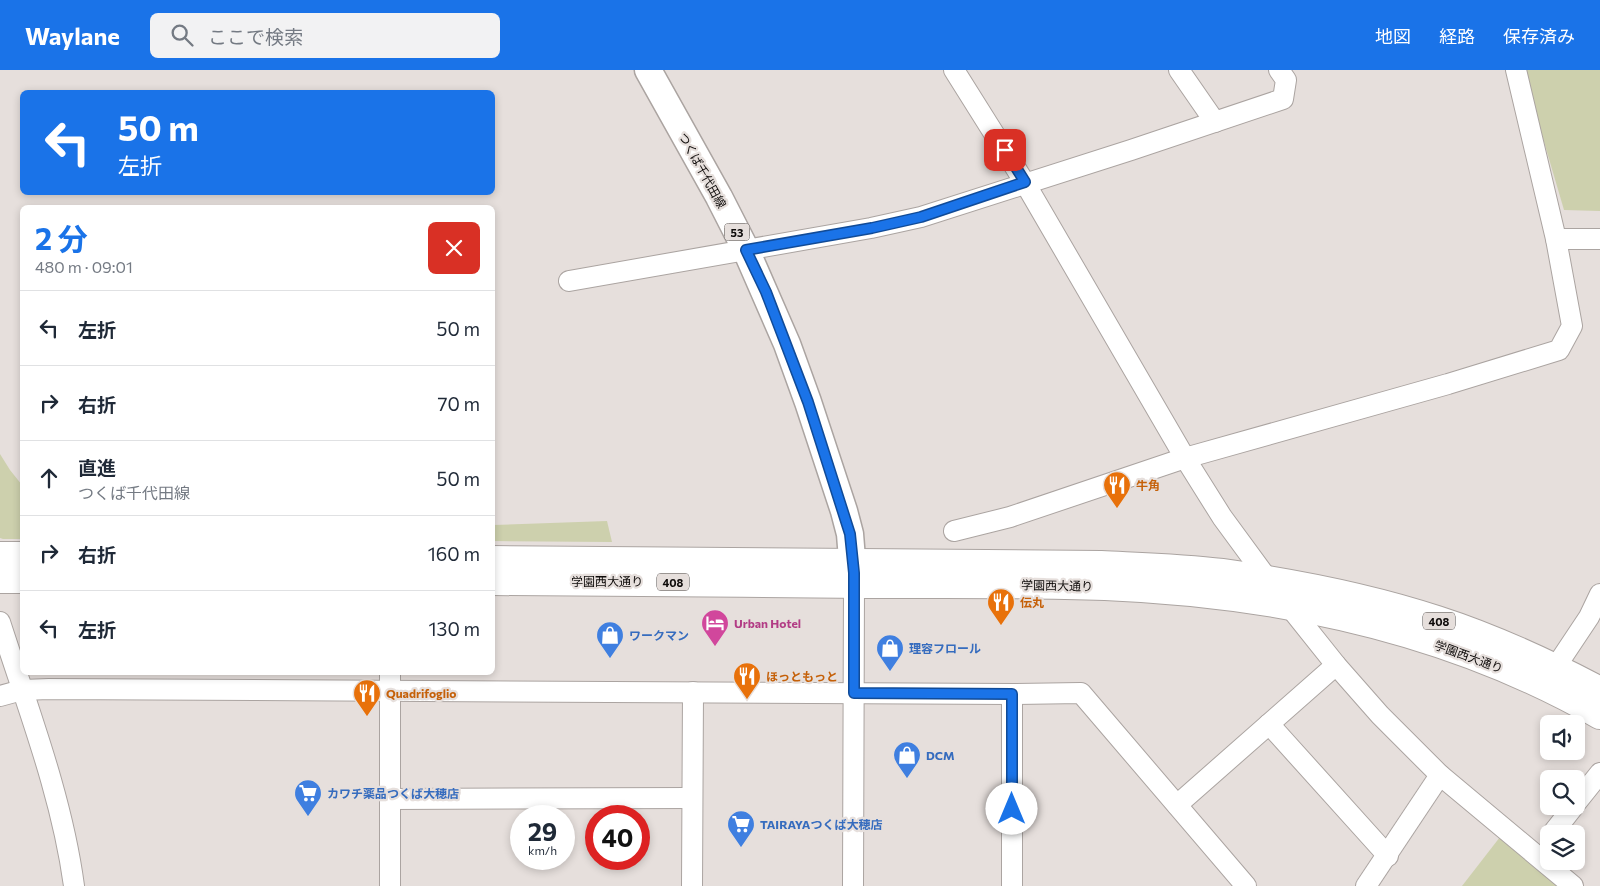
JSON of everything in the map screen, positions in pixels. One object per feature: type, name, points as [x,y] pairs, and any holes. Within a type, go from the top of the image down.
[{"type":"highway","points":[[0,556],[20,556]]},
{"type":"highway","name":"学園西大通り","points":[[495,560],[854,573],[1107,586],[1178,591],[1287,605],[1377,624],[1442,646],[1511,671],[1600,715]]},
{"type":"highway","name":"学園西大通り","points":[[495,581],[854,573],[1101,565],[1204,572],[1334,592],[1387,605],[1497,642],[1600,691]]},
{"type":"highway","points":[[0,580],[20,579]]},
{"type":"main road","name":"つくば千代田線","points":[[648,70],[719,197],[766,292],[808,402],[844,510],[850,534],[854,573]]},
{"type":"street","points":[[954,70],[1025,182],[1185,458],[1222,517],[1287,605],[1380,715],[1440,775],[1573,886]]},
{"type":"street","points":[[1179,70],[1215,122]]},
{"type":"street","points":[[569,281],[872,228],[921,217],[1283,99],[1286,80],[1279,70]]},
{"type":"street","points":[[954,531],[1010,517],[1185,458],[1430,390],[1559,350],[1572,326],[1556,239],[1516,70]]},
{"type":"street","points":[[1556,239],[1600,239]]},
{"type":"street","points":[[853,886],[854,573]]},
{"type":"street","points":[[1555,668],[1589,617],[1600,594]]},
{"type":"street","points":[[0,622],[56,796],[71,862],[74,886]]},
{"type":"street","points":[[1178,805],[1336,665]]},
{"type":"street","points":[[390,682],[390,886]]},
{"type":"street","points":[[0,696],[22,690],[49,689],[390,682],[693,692],[1081,693],[1246,886]]},
{"type":"street","points":[[692,886],[693,692]]},
{"type":"street","points":[[1012,694],[1012,886]]},
{"type":"street","points":[[1269,724],[1388,856]]},
{"type":"street","points":[[1585,792],[1600,773]]},
{"type":"street","points":[[1366,886],[1388,856],[1440,775]]},
{"type":"street","points":[[390,799],[692,798]]},
{"type":"street","points":[[1559,825],[1567,815]]},
{"type":"street","points":[[1535,854],[1540,848]]},
{"type":"green space","points":[[1523,70],[1600,70],[1600,211],[1564,210]]},
{"type":"green space","points":[[0,454],[20,482],[20,539],[0,538]]},
{"type":"green space","points":[[607,521],[612,542],[495,541],[495,525]]},
{"type":"green space","points":[[1500,837],[1561,886],[1462,886]]},
{"type":"place","name":"牛角","points":[[1117,509]]},
{"type":"place","name":"伝丸","points":[[1001,626]]},
{"type":"place","name":"Urban Hotel","points":[[715,647]]},
{"type":"place","name":"ワークマン","points":[[610,659]]},
{"type":"place","name":"理容フロール","points":[[890,672]]},
{"type":"place","name":"ほっともっと","points":[[747,700]]},
{"type":"place","name":"Quadrifoglio","points":[[367,717]]},
{"type":"place","name":"DCM","points":[[907,779]]},
{"type":"place","name":"カワチ薬品つくば大穂店","points":[[308,817]]},
{"type":"place","name":"TAIRAYAつくば大穂店","points":[[741,848]]},
{"type":"route","points":[[1005,150],[1025,182],[921,217],[872,228],[746,250],[766,292],[787,344],[844,510],[850,534],[854,562],[854,693],[1012,694],[1012,809]]}]
